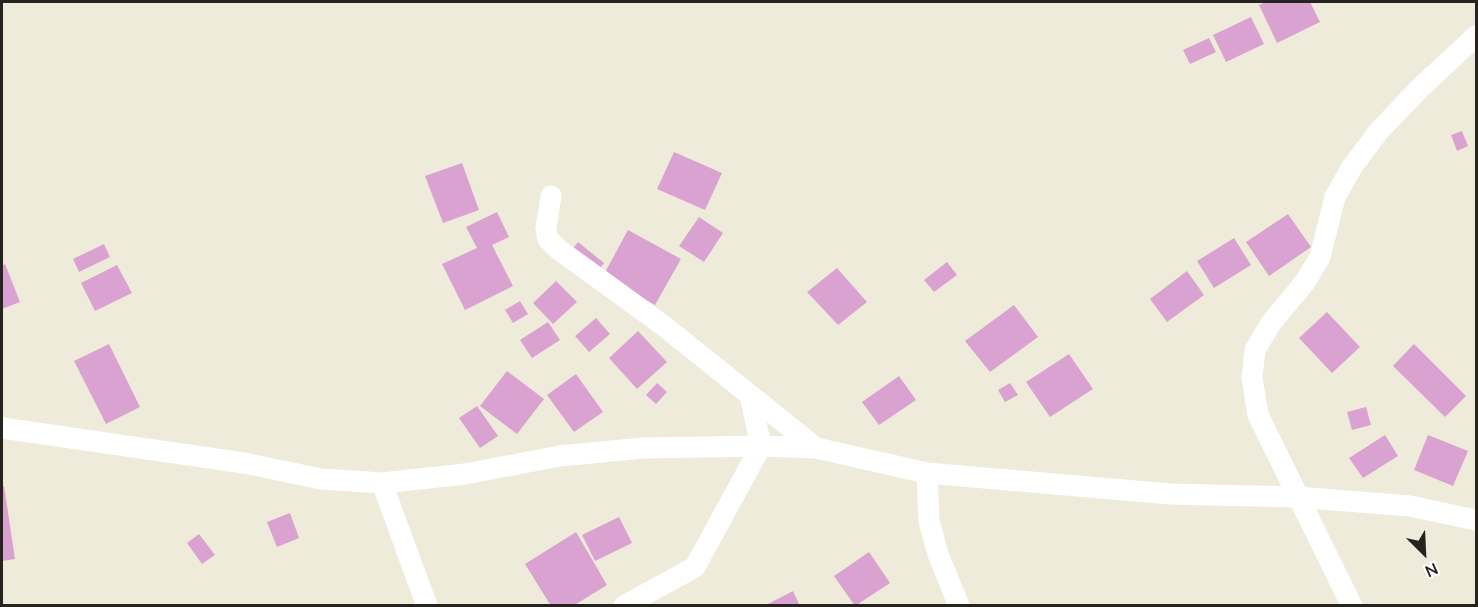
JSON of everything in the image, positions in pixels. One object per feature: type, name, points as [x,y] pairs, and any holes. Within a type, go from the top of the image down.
[{"type":"street","points":[[1353,606],[1258,415],[1252,378],[1255,350],[1271,323],[1305,282],[1320,257],[1335,197],[1352,167],[1379,131],[1420,88],[1476,36]]},
{"type":"street","points":[[551,196],[546,228],[548,239],[558,249],[664,326],[816,448]]},
{"type":"street","points":[[624,606],[695,567],[760,446],[750,395]]},
{"type":"street","points":[[2,428],[244,463],[321,479],[382,483],[465,474],[560,456],[643,448],[760,446],[816,448],[927,473],[1170,494],[1297,496],[1410,506],[1476,520]]},
{"type":"street","points":[[927,473],[929,521],[938,554],[959,606]]},
{"type":"street","points":[[382,483],[427,606]]},
{"type":"building","points":[[1266,2],[1310,2],[1320,22],[1277,43],[1259,5]]},
{"type":"building","points":[[1251,17],[1264,44],[1226,62],[1213,35]]},
{"type":"building","points":[[1209,38],[1216,52],[1190,64],[1183,50]]},
{"type":"building","points":[[1462,131],[1468,146],[1457,151],[1451,135]]},
{"type":"building","points":[[674,152],[722,173],[705,210],[657,189]]},
{"type":"building","points":[[462,163],[479,210],[443,223],[425,176]]},
{"type":"building","points":[[497,212],[509,237],[492,245],[513,286],[465,310],[442,264],[477,248],[466,227]]},
{"type":"building","points":[[1288,214],[1311,247],[1269,276],[1246,242]]},
{"type":"building","points":[[699,217],[723,233],[704,262],[679,246]]},
{"type":"building","points":[[628,230],[681,259],[655,305],[603,276]]},
{"type":"building","points":[[1234,238],[1251,265],[1214,288],[1197,261]]},
{"type":"building","points":[[578,242],[604,263],[595,275],[568,255]]},
{"type":"building","points":[[104,244],[110,257],[79,272],[73,259]]},
{"type":"building","points":[[947,262],[957,275],[934,292],[924,280]]},
{"type":"building","points":[[5,264],[20,302],[2,309],[2,266]]},
{"type":"building","points":[[117,265],[132,293],[95,311],[81,283]]},
{"type":"building","points":[[837,268],[867,302],[838,325],[807,292]]},
{"type":"building","points":[[1187,271],[1204,295],[1167,322],[1150,299]]},
{"type":"building","points":[[556,281],[577,302],[553,324],[533,303]]},
{"type":"building","points":[[520,301],[528,314],[513,323],[505,310]]},
{"type":"building","points":[[1014,305],[1038,337],[990,372],[965,341]]},
{"type":"building","points":[[1327,312],[1360,347],[1332,373],[1299,338]]},
{"type":"building","points":[[596,318],[610,334],[589,352],[575,336]]},
{"type":"building","points":[[548,322],[560,340],[532,358],[520,340]]},
{"type":"building","points":[[638,331],[667,362],[637,389],[609,358]]},
{"type":"building","points":[[109,344],[140,407],[106,424],[74,361]]},
{"type":"building","points":[[1414,344],[1466,396],[1445,417],[1393,366]]},
{"type":"building","points":[[1069,354],[1093,389],[1050,417],[1026,382]]},
{"type":"building","points":[[507,371],[544,399],[517,434],[480,406]]},
{"type":"building","points":[[576,374],[603,412],[574,432],[547,395]]},
{"type":"building","points":[[899,376],[916,400],[879,425],[862,402]]},
{"type":"building","points":[[657,383],[667,392],[656,404],[646,395]]},
{"type":"building","points":[[1010,383],[1018,395],[1005,402],[998,390]]},
{"type":"building","points":[[477,406],[498,436],[480,448],[459,418]]},
{"type":"building","points":[[1366,407],[1371,425],[1352,430],[1347,412]]},
{"type":"building","points":[[1385,435],[1398,456],[1363,478],[1349,458]]},
{"type":"building","points":[[1428,435],[1468,451],[1453,486],[1414,470]]},
{"type":"building","points":[[4,486],[15,559],[2,561],[2,487]]},
{"type":"building","points":[[290,513],[299,538],[277,547],[267,522]]},
{"type":"building","points":[[619,517],[632,543],[595,561],[582,535]]},
{"type":"building","points":[[576,532],[607,585],[573,606],[551,606],[525,564]]},
{"type":"building","points":[[199,534],[215,555],[202,564],[187,543]]},
{"type":"building","points":[[869,552],[890,583],[855,606],[834,576]]},
{"type":"building","points":[[793,591],[800,606],[764,606]]}]
